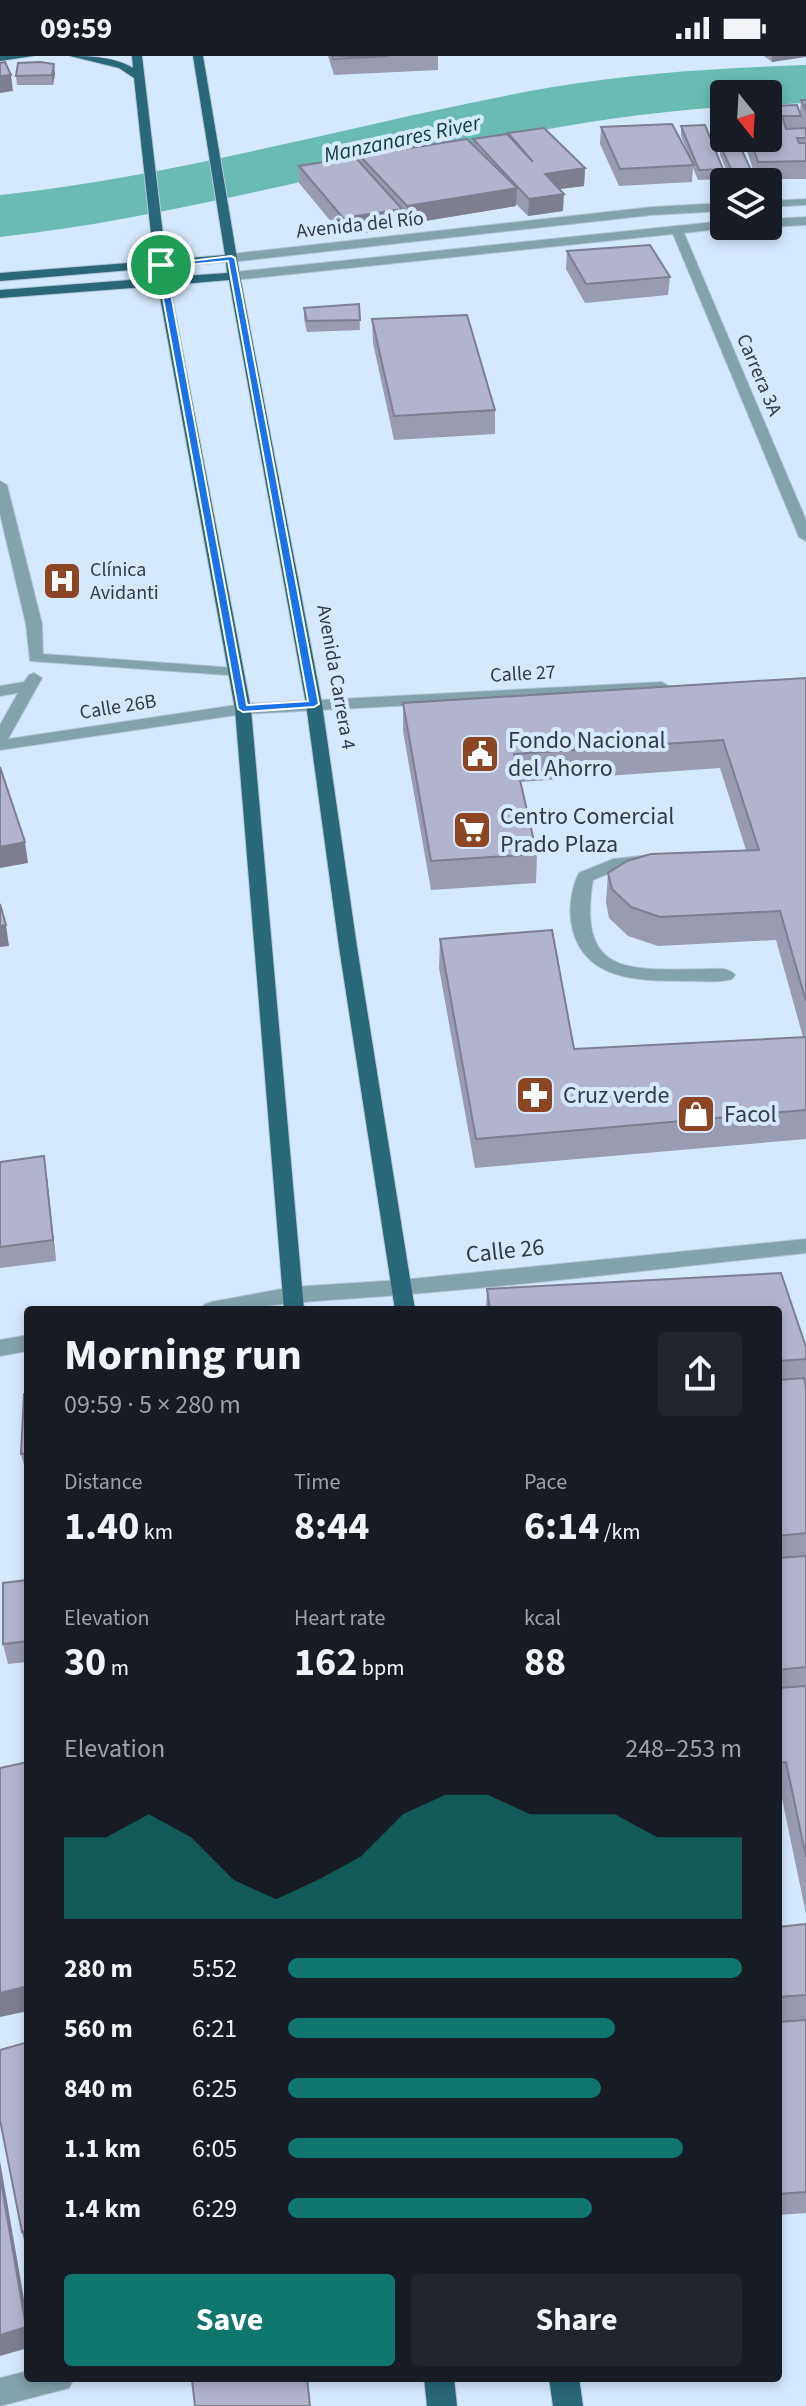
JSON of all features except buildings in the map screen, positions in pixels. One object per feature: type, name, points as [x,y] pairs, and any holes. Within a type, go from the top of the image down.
[{"type":"main road","points":[[0,58],[28,56]]},
{"type":"main road","points":[[75,56],[122,66],[138,76]]},
{"type":"main road","points":[[137,56],[162,273],[243,709],[293,1303]]},
{"type":"main road","name":"Avenida Carrera 4","points":[[198,56],[234,276],[314,704],[348,947],[404,1306]]},
{"type":"main road","name":"Avenida del Río","points":[[0,294],[162,273],[231,258]]},
{"type":"main road","name":"Avenida del Río","points":[[0,277],[162,273],[234,276]]},
{"type":"main road","points":[[439,2382],[442,2406]]},
{"type":"main road","points":[[565,2382],[568,2406]]},
{"type":"street","points":[[782,203],[806,202]]},
{"type":"street","name":"Avenida del Río","points":[[231,258],[652,211],[710,208]]},
{"type":"street","points":[[782,222],[806,221]]},
{"type":"street","name":"Avenida del Río","points":[[234,276],[710,226]]},
{"type":"street","name":"Carrera 3A","points":[[676,228],[806,537]]},
{"type":"street","points":[[0,485],[34,624],[35,658],[35,675],[0,739]]},
{"type":"street","points":[[35,658],[236,673]]},
{"type":"street","points":[[0,691],[30,686]]},
{"type":"street","name":"Calle 27","points":[[243,709],[679,687]]},
{"type":"street","name":"Calle 26B","points":[[0,745],[243,709]]},
{"type":"street","points":[[662,859],[619,863],[585,877],[577,902],[581,940],[603,964],[628,973],[726,975]]},
{"type":"street","name":"Calle 26","points":[[258,1306],[806,1246]]},
{"type":"street","points":[[0,1348],[24,1344]]},
{"type":"street","points":[[0,2393],[43,2382]]},
{"type":"waterway","name":"Manzanares River","points":[[0,216],[69,208],[206,184],[547,108],[676,92],[806,84]]},
{"type":"place","name":"Clínica Avidanti","points":[[62,581]]},
{"type":"place","name":"Fondo Nacional del Ahorro","points":[[480,754]]},
{"type":"place","name":"Centro Comercial Prado Plaza","points":[[472,830]]},
{"type":"place","name":"Cruz verde","points":[[535,1095]]},
{"type":"place","name":"Facol","points":[[696,1114]]},
{"type":"route","points":[[231,258],[314,704],[243,709],[161,265],[231,258]]}]
